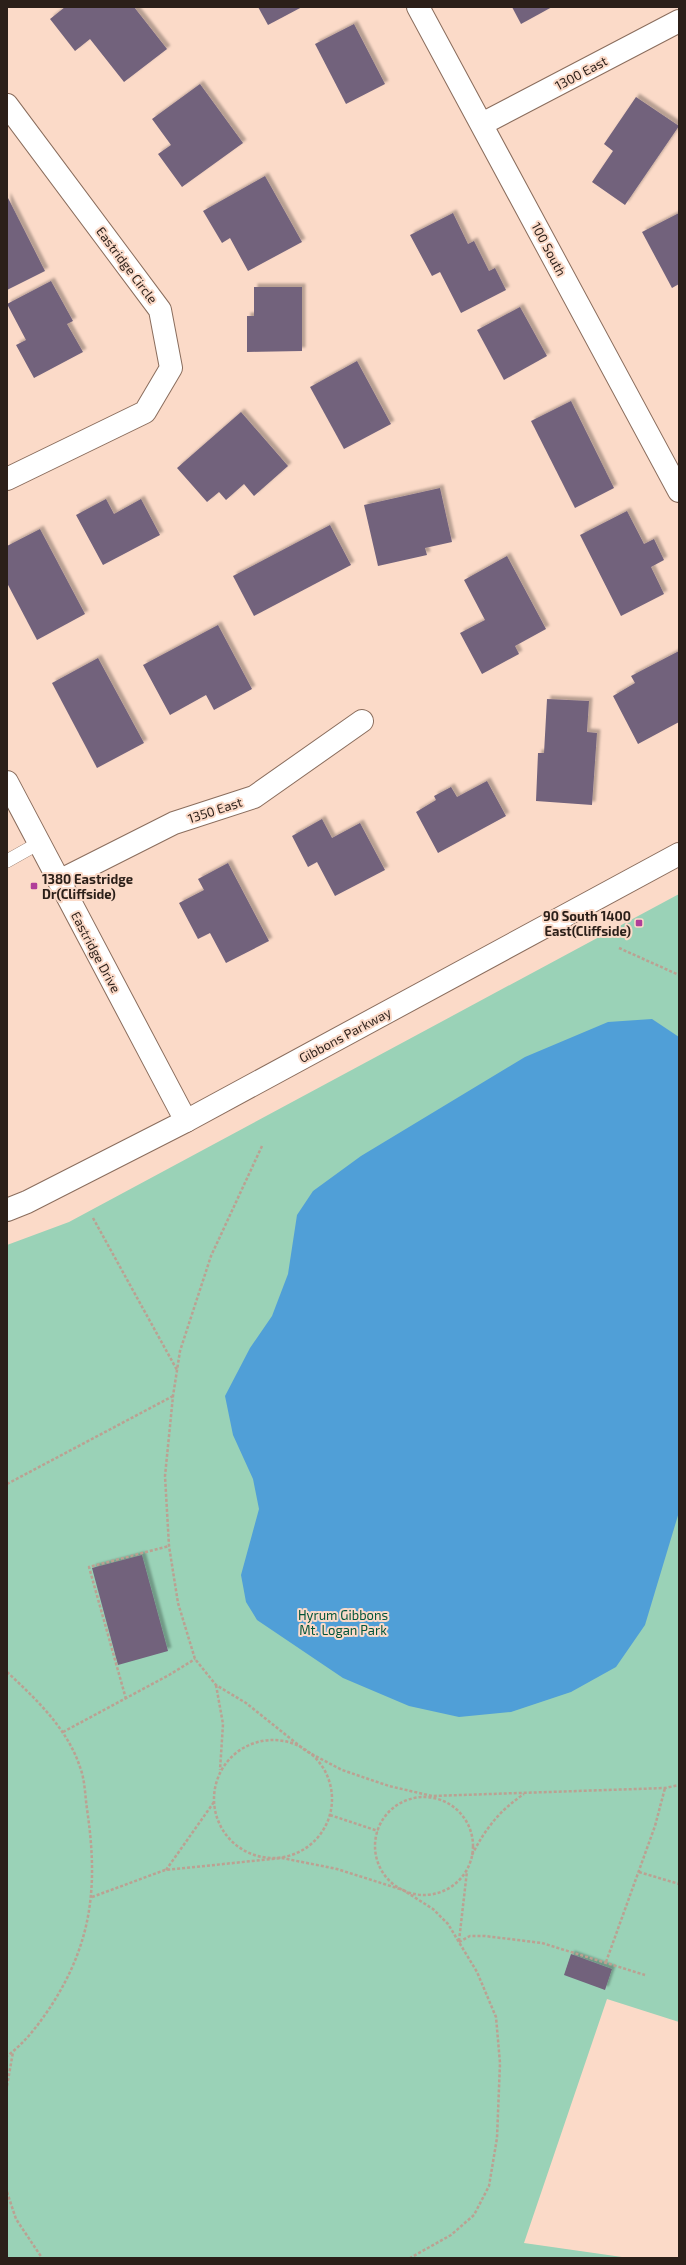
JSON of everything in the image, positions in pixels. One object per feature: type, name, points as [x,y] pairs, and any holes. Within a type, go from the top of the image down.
[{"type":"street","name":"100 South","points":[[418,7],[679,491]]},
{"type":"street","name":"1300 East","points":[[482,124],[679,22]]},
{"type":"street","name":"Eastridge Circle","points":[[7,105],[160,310],[171,368],[145,412],[7,480]]},
{"type":"street","name":"1350 East","points":[[59,881],[174,823],[254,797],[362,721]]},
{"type":"street","name":"Eastridge Drive","points":[[7,782],[186,1121]]},
{"type":"street","name":"Gibbons Parkway","points":[[7,1210],[27,1202],[186,1121],[679,854]]},
{"type":"lane","points":[[7,861],[39,843]]},
{"type":"path","points":[[619,948],[679,975]]},
{"type":"path","points":[[92,1897],[165,1870],[282,1858],[295,1854],[314,1842],[325,1828],[330,1815],[332,1799],[328,1778],[316,1759],[258,1712],[216,1685],[195,1659],[178,1603],[168,1546],[165,1476],[173,1396],[180,1351],[211,1256],[262,1146]]},
{"type":"path","points":[[93,1218],[177,1371]]},
{"type":"path","points":[[7,1484],[173,1396]]},
{"type":"path","points":[[126,1699],[90,1567],[168,1546]]},
{"type":"path","points":[[63,1732],[126,1699],[195,1659]]},
{"type":"path","points":[[7,1672],[29,1692],[63,1732],[80,1767],[92,1840],[92,1897],[85,1934],[68,1980],[41,2021],[7,2056]]},
{"type":"path","points":[[216,1685],[223,1724],[220,1773],[214,1792],[214,1802],[221,1828],[230,1841],[254,1856],[282,1858],[338,1869],[403,1890],[423,1894],[434,1894],[457,1884],[466,1871],[470,1860],[490,1824],[510,1804],[524,1793]]},
{"type":"path","points":[[220,1773],[230,1758],[251,1744],[263,1741],[289,1743],[342,1770],[389,1786],[432,1796],[451,1805],[466,1819],[472,1840],[470,1860],[465,1882],[459,1942]]},
{"type":"path","points":[[410,2258],[451,2235],[474,2215],[489,2186],[497,2138],[500,2062],[496,2017],[477,1972],[448,1924],[433,1910],[403,1890],[383,1874],[376,1854],[375,1842],[378,1831],[388,1812],[394,1807],[412,1799],[432,1796],[665,1788],[679,1784]]},
{"type":"path","points":[[606,1962],[639,1872],[665,1788]]},
{"type":"path","points":[[165,1870],[214,1802]]},
{"type":"path","points":[[330,1815],[378,1831]]},
{"type":"path","points":[[639,1872],[679,1884]]},
{"type":"path","points":[[459,1942],[470,1936],[485,1936],[542,1943],[645,1975]]},
{"type":"path","points":[[7,2086],[13,2051]]},
{"type":"path","points":[[7,2192],[16,2219],[42,2258]]},
{"type":"green space","name":"Hyrum Gibbons Mt. Logan Park","points":[[679,894],[679,2022],[607,1999],[524,2243],[629,2258],[7,2258],[7,1245],[69,1222]]},
{"type":"water","points":[[652,1019],[679,1037],[679,1512],[645,1625],[616,1667],[571,1692],[511,1712],[459,1717],[409,1706],[343,1678],[257,1620],[246,1602],[241,1575],[259,1509],[253,1479],[233,1435],[225,1396],[250,1348],[272,1316],[288,1274],[297,1215],[313,1191],[361,1156],[525,1057],[608,1022]]},
{"type":"building","points":[[65,7],[134,7],[167,49],[124,82],[90,39],[75,51],[50,19]]},
{"type":"building","points":[[258,7],[302,7],[268,25]]},
{"type":"building","points":[[512,7],[552,7],[521,24]]},
{"type":"building","points":[[354,24],[385,84],[346,104],[315,44]]},
{"type":"building","points":[[200,84],[243,143],[182,187],[158,154],[171,145],[152,119]]},
{"type":"building","points":[[636,97],[679,126],[625,205],[592,182],[613,151],[604,144]]},
{"type":"building","points":[[265,176],[302,242],[248,271],[230,238],[222,243],[203,211]]},
{"type":"building","points":[[7,196],[45,271],[7,290]]},
{"type":"building","points":[[453,213],[468,244],[474,241],[489,271],[495,268],[506,290],[461,313],[440,272],[432,276],[410,235]]},
{"type":"building","points":[[679,213],[679,284],[672,288],[642,232]]},
{"type":"building","points":[[51,281],[73,321],[67,324],[83,352],[34,378],[16,345],[26,340],[7,304]]},
{"type":"building","points":[[254,287],[302,287],[302,351],[247,352],[247,316],[254,316]]},
{"type":"building","points":[[520,307],[547,356],[504,380],[477,330]]},
{"type":"building","points":[[357,361],[391,424],[344,449],[310,387]]},
{"type":"building","points":[[571,401],[614,488],[575,508],[531,421]]},
{"type":"building","points":[[241,412],[288,466],[254,496],[244,484],[226,500],[219,492],[207,502],[177,468]]},
{"type":"building","points":[[440,488],[452,542],[425,548],[427,555],[378,566],[364,505]]},
{"type":"building","points":[[106,499],[114,514],[141,499],[160,535],[103,565],[76,515]]},
{"type":"building","points":[[627,511],[644,544],[654,539],[664,560],[651,567],[664,594],[621,616],[580,535]]},
{"type":"building","points":[[330,525],[351,565],[254,616],[233,576]]},
{"type":"building","points":[[40,529],[85,614],[37,640],[7,583],[7,546]]},
{"type":"building","points":[[507,556],[546,629],[515,646],[519,654],[482,674],[460,633],[485,620],[464,580]]},
{"type":"building","points":[[218,625],[252,689],[214,710],[206,695],[170,715],[143,665]]},
{"type":"building","points":[[679,651],[679,722],[638,744],[613,696],[635,683],[631,676]]},
{"type":"building","points":[[98,658],[144,743],[97,768],[52,683]]},
{"type":"building","points":[[547,699],[589,701],[587,732],[597,733],[592,805],[536,801],[538,753],[544,753]]},
{"type":"building","points":[[487,781],[506,816],[438,853],[416,812],[436,800],[434,796],[451,787],[457,797]]},
{"type":"building","points":[[322,819],[332,838],[360,823],[385,870],[335,896],[317,862],[308,867],[292,836]]},
{"type":"building","points":[[228,863],[269,941],[226,963],[210,933],[198,939],[179,903],[204,890],[198,879]]},
{"type":"building","points":[[142,1555],[168,1651],[118,1665],[92,1568]]},
{"type":"building","points":[[571,1954],[612,1969],[605,1990],[564,1975]]},
{"type":"place","name":"1380 Eastridge Dr(Cliffside)","points":[[34,886]]},
{"type":"place","name":"90 South 1400 East(Cliffside)","points":[[639,923]]}]
